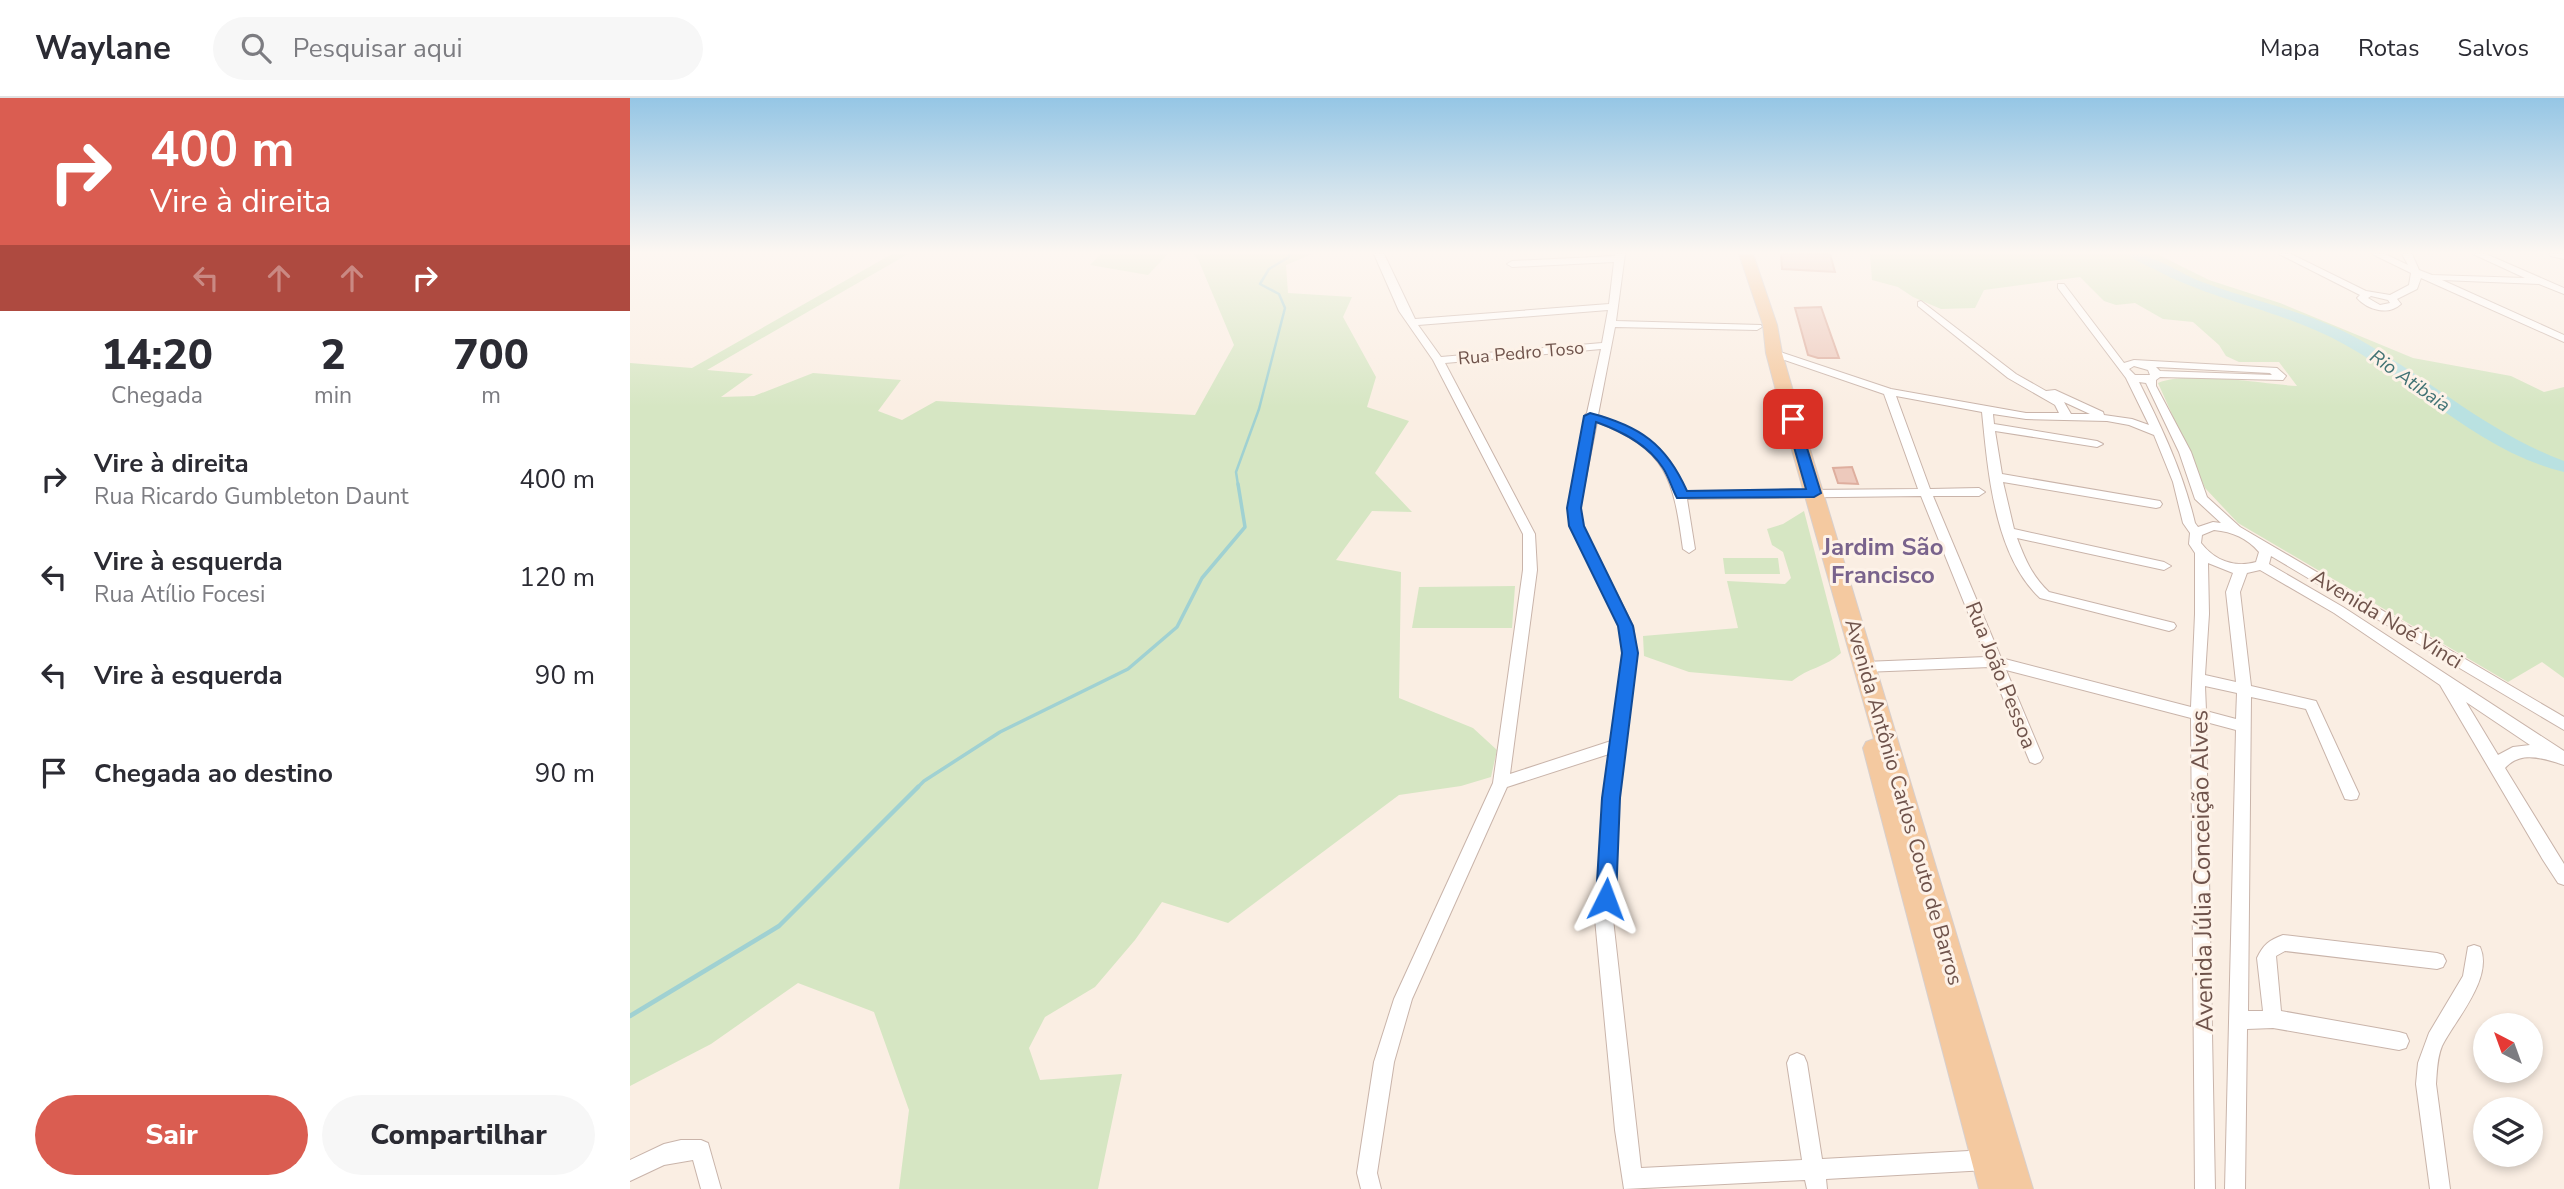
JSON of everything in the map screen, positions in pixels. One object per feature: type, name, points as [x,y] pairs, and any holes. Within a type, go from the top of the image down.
[{"type":"main road","name":"Avenida Antônio Carlos Couto de Barros","points":[[1751,305],[1864,667],[2017,1189]]},
{"type":"main road","name":"Avenida Antônio Carlos Couto de Barros","points":[[1763,305],[1809,493],[1995,1189]]},
{"type":"street","points":[[1371,1189],[1367,1173],[1384,1062],[1403,999],[1501,783],[1530,570],[1529,534],[1438,360],[1401,305]]},
{"type":"street","points":[[1922,305],[2005,369],[2059,403],[2067,416]]},
{"type":"street","points":[[2076,305],[2127,373],[2159,433],[2179,482],[2189,523],[2196,533],[2213,526],[2238,530]]},
{"type":"street","points":[[2373,305],[2383,308],[2395,305]]},
{"type":"street","points":[[2488,305],[2564,339]]},
{"type":"street","points":[[1414,322],[1612,307],[1611,324],[1590,416],[1574,508],[1577,526],[1626,626],[1630,653],[1611,798],[1604,919],[1633,1184],[1816,1180],[1987,1160]]},
{"type":"street","points":[[1611,324],[1757,327]]},
{"type":"street","points":[[2106,344],[2120,357],[2151,368],[2151,386],[2185,452],[2201,499],[2238,530]]},
{"type":"street","name":"Rua Pedro Toso","points":[[1438,360],[1605,346]]},
{"type":"street","points":[[1774,353],[1889,392],[2026,416],[2107,418],[2132,422],[2159,433]]},
{"type":"street","points":[[1779,370],[1805,362]]},
{"type":"street","points":[[2130,363],[2139,363],[2273,370],[2281,376],[2153,377],[2127,373],[2130,363]]},
{"type":"street","points":[[2005,369],[2107,418],[2146,410]]},
{"type":"street","name":"Rua João Pessoa","points":[[1889,392],[1925,492],[2035,758]]},
{"type":"street","points":[[1987,411],[1997,477],[2010,532],[2020,563],[2035,589],[2045,595],[2169,626]]},
{"type":"street","points":[[1590,416],[1627,429],[1650,445],[1669,465],[1682,495],[1689,549]]},
{"type":"street","points":[[1989,427],[2097,444]]},
{"type":"street","points":[[1997,477],[2156,504]]},
{"type":"street","points":[[1682,495],[1979,492]]},
{"type":"street","name":"Avenida Noé Vinci","points":[[2238,530],[2564,724]]},
{"type":"street","points":[[2010,532],[2164,566]]},
{"type":"street","name":"Avenida Júlia Conceição Alves","points":[[2196,533],[2195,544],[2201,553],[2202,614],[2199,679],[2205,1189]]},
{"type":"street","points":[[2201,553],[2226,567],[2241,569],[2261,565],[2265,552],[2260,544]]},
{"type":"street","name":"Avenida Noé Vinci","points":[[2261,565],[2390,642],[2487,710],[2562,757]]},
{"type":"street","name":"Avenida Júlia Conceição Alves","points":[[2235,1189],[2244,690],[2233,592],[2241,569]]},
{"type":"street","points":[[1864,667],[1996,662],[2242,726]]},
{"type":"street","points":[[2199,679],[2302,701],[2314,710],[2351,793]]},
{"type":"street","points":[[2442,679],[2473,724],[2496,769],[2564,878]]},
{"type":"street","points":[[2473,724],[2487,710],[2514,695]]},
{"type":"street","points":[[1501,783],[1618,745]]},
{"type":"street","points":[[2496,769],[2502,758],[2515,751],[2562,757]]},
{"type":"street","points":[[2273,1019],[2266,958],[2275,946],[2283,943],[2437,961]]},
{"type":"street","points":[[2440,1189],[2426,1084],[2427,1069],[2431,1051],[2474,971],[2474,953]]},
{"type":"street","points":[[2238,1021],[2273,1019],[2399,1041]]},
{"type":"street","points":[[1797,1063],[1816,1180]]},
{"type":"street","points":[[630,1171],[663,1152],[682,1148],[701,1150],[711,1189]]},
{"type":"green space","points":[[803,305],[820,305],[707,370],[753,374],[721,397],[754,396],[813,373],[901,380],[878,411],[902,420],[936,401],[1195,415],[1234,345],[1217,305],[1348,305],[1343,317],[1376,377],[1367,407],[1409,421],[1375,473],[1412,512],[1372,511],[1336,560],[1401,572],[1399,698],[1473,728],[1497,750],[1491,777],[1461,786],[1399,795],[1228,923],[1162,902],[1135,940],[1095,987],[1045,1017],[1029,1048],[1040,1080],[1122,1074],[1098,1189],[899,1189],[909,1110],[874,1012],[798,983],[711,1044],[630,1086],[630,363],[692,368]]},
{"type":"green space","points":[[1931,305],[1977,305],[1975,308],[1941,309]]},
{"type":"green space","points":[[2138,305],[2285,305],[2413,358],[2511,376],[2544,392],[2564,387],[2564,678],[2542,662],[2508,682],[2238,523],[2205,488],[2158,383],[2171,379],[2206,378],[2297,386],[2279,362],[2239,362],[2226,356],[2219,345],[2193,322],[2163,319]]},
{"type":"green space","points":[[1804,511],[1841,653],[1792,681],[1689,672],[1644,656],[1643,636],[1738,628],[1727,581],[1785,584],[1791,578],[1783,552],[1772,545],[1767,529],[1783,524]]},
{"type":"green space","points":[[1723,558],[1778,558],[1780,574],[1725,574]]},
{"type":"green space","points":[[1515,586],[1512,628],[1412,628],[1419,587]]},
{"type":"building","points":[[1821,307],[1839,358],[1808,355],[1795,308]]},
{"type":"building","points":[[1852,467],[1858,484],[1838,483],[1833,468]]},
{"type":"waterway","points":[[1238,485],[1236,472],[1259,409],[1284,305]]},
{"type":"waterway","name":"Rio Atibaia","points":[[2260,305],[2320,326],[2358,345],[2482,428],[2535,456],[2564,467]]},
{"type":"waterway","points":[[630,1016],[779,926],[924,781],[1000,732],[1128,669],[1177,627],[1202,578],[1245,527],[1238,484]]},
{"type":"district","name":"Jardim São Francisco","points":[[1883,561]]},
{"type":"route","points":[[1606,899],[1611,798],[1630,653],[1626,626],[1577,526],[1574,508],[1590,416],[1627,429],[1656,450],[1676,476],[1682,495],[1814,493],[1793,419]]}]
